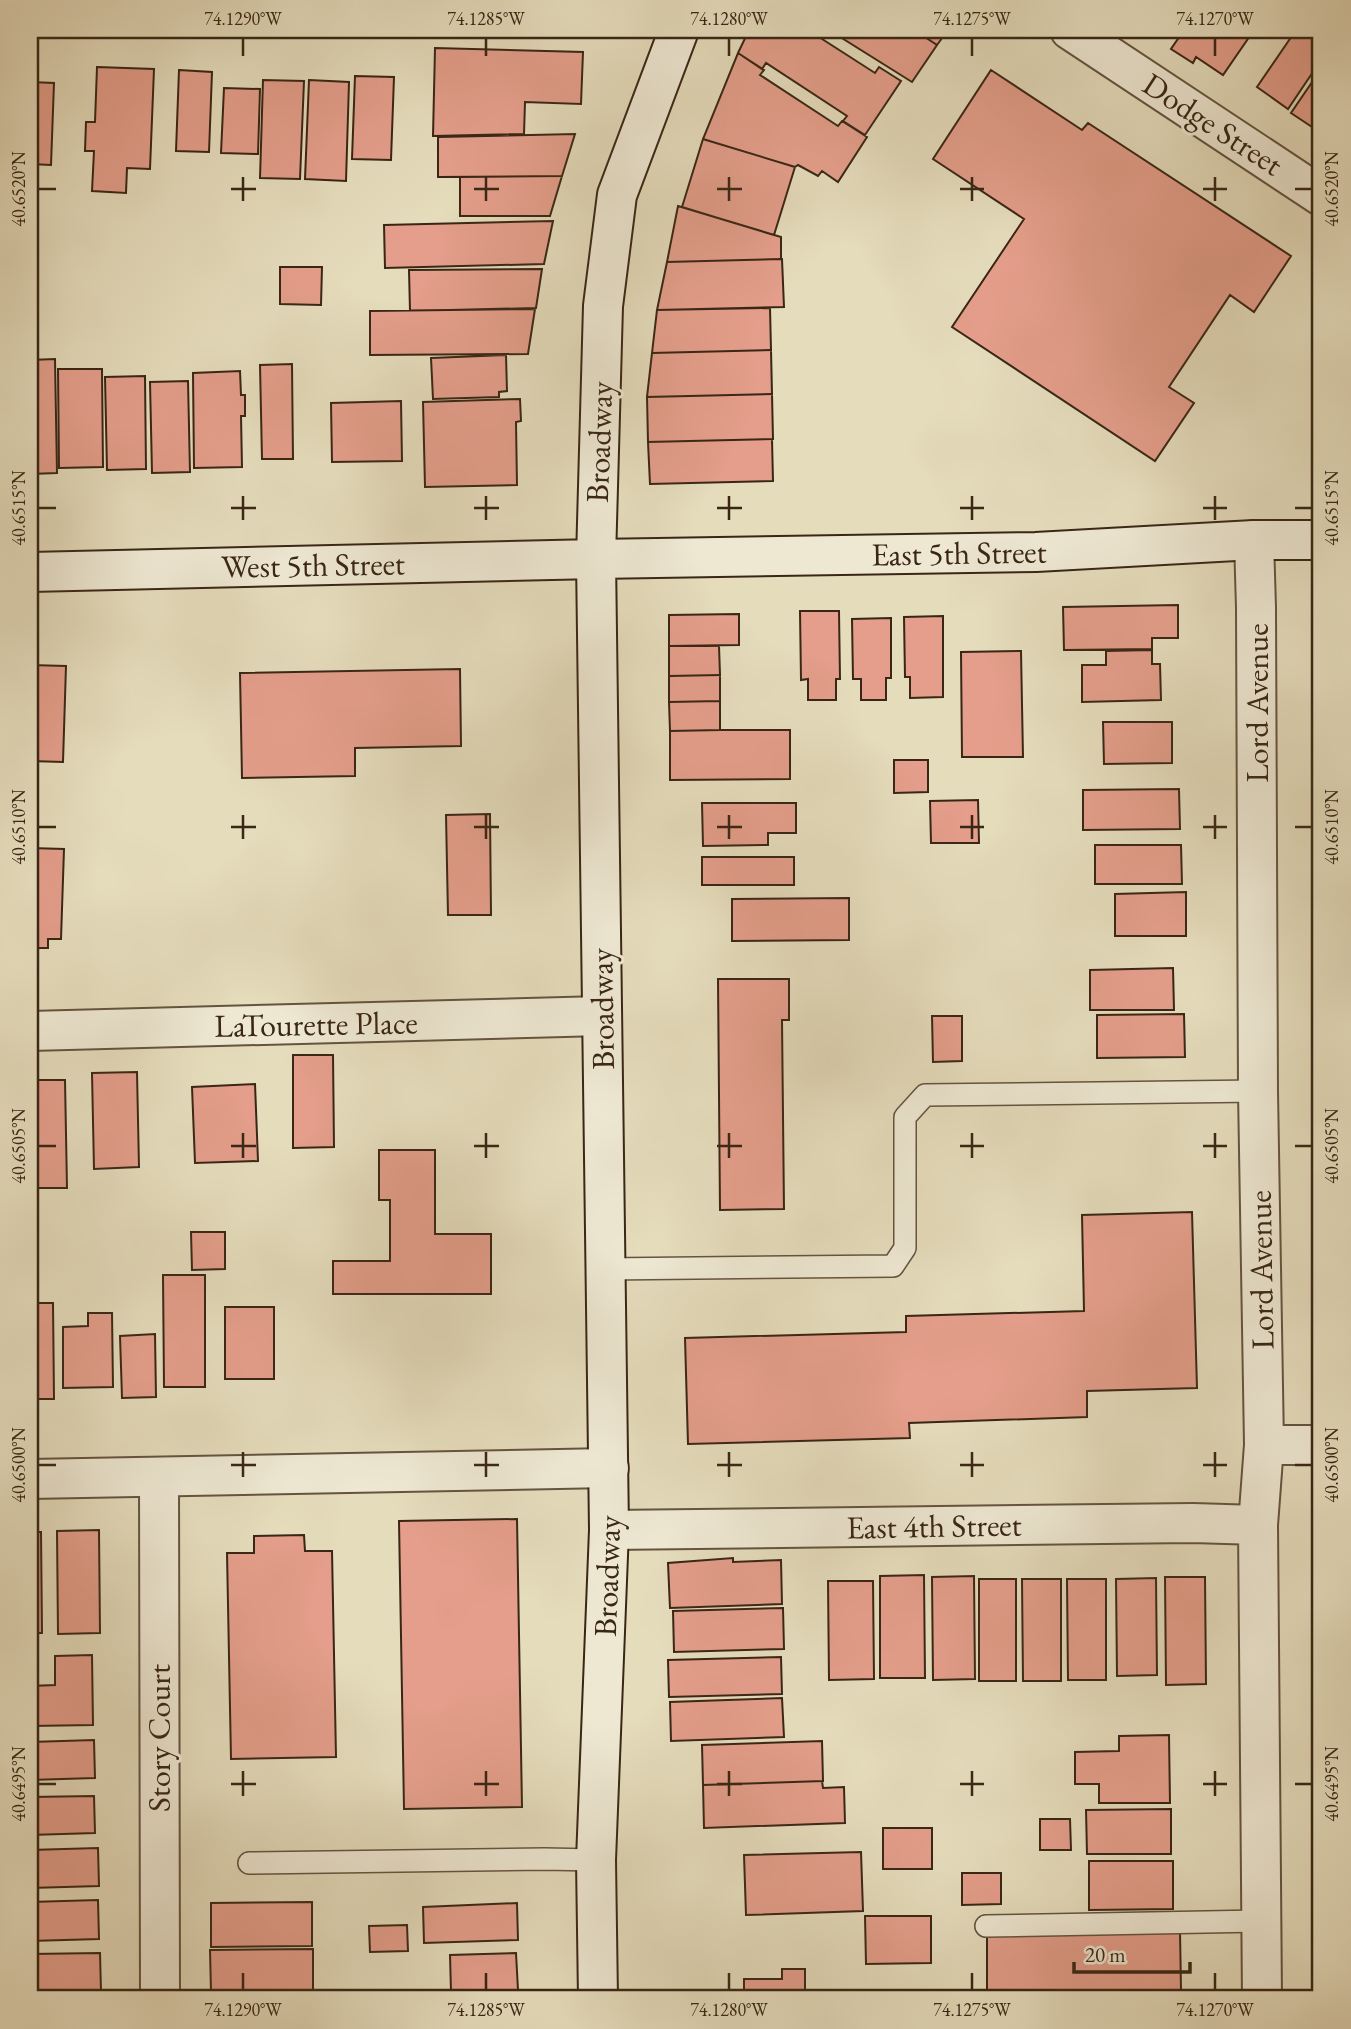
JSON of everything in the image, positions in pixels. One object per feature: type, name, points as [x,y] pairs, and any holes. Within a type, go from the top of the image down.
[{"type":"street","name":"Broadway","points":[[598,1999],[596,1860],[609,1530],[596,559],[603,306],[617,195],[679,30]]},
{"type":"street","name":"Dodge Street","points":[[1070,30],[1321,196]]},
{"type":"street","name":"East 5th Street","points":[[596,559],[1036,552],[1254,540],[1321,540]]},
{"type":"street","name":"Lord Avenue","points":[[1254,540],[1264,1446],[1258,1525],[1262,1999]]},
{"type":"street","name":"West 5th Street","points":[[30,572],[596,559]]},
{"type":"street","name":"LaTourette Place","points":[[30,1031],[601,1016]]},
{"type":"street","points":[[1264,1446],[1321,1445]]},
{"type":"street","points":[[30,1479],[609,1468]]},
{"type":"street","name":"Story Court","points":[[159,1477],[160,1999]]},
{"type":"street","name":"East 4th Street","points":[[609,1530],[1258,1525]]},
{"type":"lane","points":[[605,1269],[894,1266],[905,1248],[905,1117],[925,1095],[1258,1091]]},
{"type":"lane","points":[[249,1863],[596,1860]]},
{"type":"lane","points":[[986,1926],[1260,1921]]},
{"type":"building","points":[[749,30],[808,30],[875,73],[879,67],[901,81],[865,135],[843,121],[847,116],[766,63],[762,69],[738,53]]},
{"type":"building","points":[[829,30],[914,30],[937,45],[912,82]]},
{"type":"building","points":[[914,30],[948,30],[937,45]]},
{"type":"building","points":[[1184,30],[1254,30],[1223,75],[1196,57],[1193,63],[1171,49]]},
{"type":"building","points":[[1296,30],[1321,31],[1321,60],[1288,109],[1257,87]]},
{"type":"building","points":[[435,48],[583,52],[581,104],[525,102],[524,134],[433,136]]},
{"type":"building","points":[[738,53],[764,70],[760,75],[838,126],[842,121],[867,137],[838,182],[822,171],[818,176],[798,165],[795,167],[703,139]]},
{"type":"building","points":[[97,67],[154,69],[150,169],[127,168],[126,193],[92,191],[94,151],[85,151],[86,122],[95,122]]},
{"type":"building","points":[[1321,69],[1321,133],[1291,113]]},
{"type":"building","points":[[179,70],[212,72],[209,152],[176,151]]},
{"type":"building","points":[[991,70],[1082,130],[1088,123],[1291,256],[1254,312],[1230,295],[1169,387],[1194,403],[1155,461],[952,327],[1024,219],[933,159]]},
{"type":"building","points":[[355,76],[394,77],[391,160],[352,159]]},
{"type":"building","points":[[263,80],[304,81],[300,179],[260,178]]},
{"type":"building","points":[[309,80],[349,82],[346,181],[305,179]]},
{"type":"building","points":[[30,82],[54,83],[51,165],[30,164]]},
{"type":"building","points":[[224,88],[260,89],[258,154],[221,153]]},
{"type":"building","points":[[575,134],[562,176],[438,177],[438,137]]},
{"type":"building","points":[[703,139],[795,167],[774,235],[682,207]]},
{"type":"building","points":[[562,176],[550,216],[460,216],[460,177]]},
{"type":"building","points":[[678,206],[781,237],[781,259],[667,262]]},
{"type":"building","points":[[553,221],[544,264],[385,268],[384,225]]},
{"type":"building","points":[[782,259],[784,307],[657,310],[667,262]]},
{"type":"building","points":[[280,267],[322,267],[321,305],[280,304]]},
{"type":"building","points":[[542,269],[536,308],[410,311],[409,270]]},
{"type":"building","points":[[770,308],[771,350],[652,353],[657,310]]},
{"type":"building","points":[[535,309],[528,354],[370,355],[370,311]]},
{"type":"building","points":[[771,350],[772,394],[647,397],[652,353]]},
{"type":"building","points":[[506,355],[507,391],[499,392],[499,397],[433,399],[431,358]]},
{"type":"building","points":[[55,359],[57,473],[30,474],[30,360]]},
{"type":"building","points":[[292,364],[293,459],[262,459],[260,365]]},
{"type":"building","points":[[58,369],[102,369],[103,467],[59,468]]},
{"type":"building","points":[[240,371],[241,395],[245,395],[245,416],[241,416],[242,467],[194,468],[193,373]]},
{"type":"building","points":[[145,376],[146,469],[107,470],[105,377]]},
{"type":"building","points":[[188,381],[190,472],[152,473],[150,382]]},
{"type":"building","points":[[772,394],[773,439],[648,442],[647,397]]},
{"type":"building","points":[[520,399],[521,421],[516,422],[517,485],[425,487],[423,402]]},
{"type":"building","points":[[401,401],[402,461],[332,462],[331,403]]},
{"type":"building","points":[[772,439],[773,481],[650,484],[648,442]]},
{"type":"building","points":[[1178,605],[1178,638],[1152,638],[1152,649],[1064,650],[1063,607]]},
{"type":"building","points":[[1321,610],[1321,675],[1313,675],[1312,611]]},
{"type":"building","points":[[800,611],[839,611],[840,679],[836,679],[836,700],[808,700],[808,679],[801,680]]},
{"type":"building","points":[[739,614],[739,645],[669,646],[669,615]]},
{"type":"building","points":[[943,616],[943,697],[910,698],[910,677],[905,677],[904,617]]},
{"type":"building","points":[[891,618],[891,678],[886,678],[886,700],[861,700],[861,679],[853,679],[852,619]]},
{"type":"building","points":[[669,646],[719,646],[720,675],[669,676]]},
{"type":"building","points":[[1152,650],[1152,664],[1160,664],[1161,700],[1082,702],[1082,665],[1106,665],[1106,651]]},
{"type":"building","points":[[1021,651],[1023,757],[962,757],[961,652]]},
{"type":"building","points":[[30,665],[66,666],[63,762],[30,761]]},
{"type":"building","points":[[460,669],[461,746],[355,748],[355,776],[242,778],[240,673]]},
{"type":"building","points":[[720,675],[720,701],[669,702],[669,676]]},
{"type":"building","points":[[720,701],[720,730],[670,731],[669,702]]},
{"type":"building","points":[[1103,722],[1172,722],[1172,763],[1104,764]]},
{"type":"building","points":[[1317,729],[1321,729],[1321,774],[1317,774]]},
{"type":"building","points":[[790,730],[790,779],[670,780],[670,731]]},
{"type":"building","points":[[894,760],[928,760],[928,792],[894,793]]},
{"type":"building","points":[[1179,789],[1180,829],[1083,830],[1083,790]]},
{"type":"building","points":[[978,800],[979,843],[931,843],[930,801]]},
{"type":"building","points":[[702,803],[796,803],[796,833],[768,833],[768,845],[703,846]]},
{"type":"building","points":[[490,814],[491,915],[448,915],[446,815]]},
{"type":"building","points":[[1095,845],[1181,845],[1182,884],[1095,884]]},
{"type":"building","points":[[30,848],[64,849],[61,939],[48,939],[48,948],[30,948]]},
{"type":"building","points":[[702,857],[794,857],[794,885],[702,885]]},
{"type":"building","points":[[1186,892],[1186,936],[1115,936],[1115,894]]},
{"type":"building","points":[[849,898],[849,940],[732,941],[732,899]]},
{"type":"building","points":[[1173,968],[1174,1010],[1090,1010],[1090,970]]},
{"type":"building","points":[[718,979],[789,979],[789,1020],[782,1020],[784,1209],[720,1210]]},
{"type":"building","points":[[1184,1014],[1185,1057],[1097,1058],[1097,1015]]},
{"type":"building","points":[[932,1016],[962,1016],[962,1061],[933,1062]]},
{"type":"building","points":[[293,1055],[333,1055],[334,1147],[293,1148]]},
{"type":"building","points":[[137,1072],[139,1167],[94,1169],[92,1073]]},
{"type":"building","points":[[30,1080],[65,1080],[67,1188],[30,1188]]},
{"type":"building","points":[[255,1084],[258,1161],[195,1163],[192,1087]]},
{"type":"building","points":[[379,1150],[435,1150],[435,1234],[491,1234],[491,1294],[333,1294],[333,1261],[390,1261],[390,1200],[379,1200]]},
{"type":"building","points":[[1192,1212],[1197,1388],[1087,1391],[1087,1417],[909,1423],[910,1438],[688,1444],[685,1338],[906,1332],[906,1316],[1084,1311],[1082,1215]]},
{"type":"building","points":[[191,1232],[225,1232],[225,1269],[192,1270]]},
{"type":"building","points":[[163,1275],[205,1275],[205,1387],[164,1387]]},
{"type":"building","points":[[30,1303],[53,1303],[54,1399],[30,1399]]},
{"type":"building","points":[[225,1307],[274,1307],[274,1379],[225,1379]]},
{"type":"building","points":[[88,1313],[112,1313],[113,1387],[63,1388],[63,1327],[88,1326]]},
{"type":"building","points":[[155,1334],[156,1397],[122,1398],[120,1336]]},
{"type":"building","points":[[517,1519],[522,1807],[404,1809],[399,1521]]},
{"type":"building","points":[[99,1530],[100,1633],[58,1634],[57,1531]]},
{"type":"building","points":[[30,1532],[41,1532],[42,1633],[30,1633]]},
{"type":"building","points":[[304,1535],[305,1551],[332,1551],[336,1757],[231,1759],[227,1553],[254,1553],[254,1536]]},
{"type":"building","points":[[733,1558],[733,1562],[781,1560],[782,1604],[670,1608],[668,1563]]},
{"type":"building","points":[[924,1575],[925,1678],[880,1678],[880,1576]]},
{"type":"building","points":[[974,1576],[975,1679],[933,1680],[932,1577]]},
{"type":"building","points":[[1165,1577],[1205,1577],[1206,1684],[1166,1685]]},
{"type":"building","points":[[1156,1578],[1157,1675],[1117,1676],[1116,1579]]},
{"type":"building","points":[[979,1579],[1016,1579],[1016,1681],[979,1681]]},
{"type":"building","points":[[1022,1579],[1061,1579],[1061,1681],[1023,1681]]},
{"type":"building","points":[[1067,1579],[1106,1579],[1106,1680],[1068,1680]]},
{"type":"building","points":[[828,1581],[873,1581],[874,1679],[829,1680]]},
{"type":"building","points":[[783,1608],[784,1649],[674,1652],[673,1611]]},
{"type":"building","points":[[92,1655],[93,1725],[30,1726],[30,1686],[55,1685],[55,1656]]},
{"type":"building","points":[[781,1657],[782,1694],[669,1697],[668,1660]]},
{"type":"building","points":[[782,1698],[784,1737],[671,1741],[670,1702]]},
{"type":"building","points":[[1169,1735],[1170,1803],[1099,1803],[1099,1784],[1075,1784],[1075,1752],[1119,1751],[1119,1736]]},
{"type":"building","points":[[94,1740],[95,1778],[30,1780],[30,1742]]},
{"type":"building","points":[[822,1741],[823,1781],[703,1785],[702,1745]]},
{"type":"building","points":[[822,1781],[823,1788],[844,1787],[845,1823],[704,1828],[703,1785]]},
{"type":"building","points":[[94,1796],[95,1833],[30,1835],[30,1797]]},
{"type":"building","points":[[1171,1809],[1171,1854],[1087,1854],[1086,1810]]},
{"type":"building","points":[[1040,1819],[1070,1819],[1071,1850],[1040,1850]]},
{"type":"building","points":[[883,1828],[932,1828],[932,1869],[883,1869]]},
{"type":"building","points":[[98,1848],[99,1886],[30,1888],[30,1850]]},
{"type":"building","points":[[861,1852],[863,1911],[746,1915],[744,1855]]},
{"type":"building","points":[[1089,1861],[1173,1861],[1173,1909],[1089,1910]]},
{"type":"building","points":[[962,1873],[1001,1873],[1001,1904],[962,1905]]},
{"type":"building","points":[[98,1900],[99,1939],[30,1941],[30,1902]]},
{"type":"building","points":[[312,1902],[312,1946],[211,1947],[211,1903]]},
{"type":"building","points":[[517,1903],[518,1940],[424,1943],[423,1907]]},
{"type":"building","points":[[865,1916],[931,1916],[931,1963],[866,1964]]},
{"type":"building","points":[[407,1925],[408,1951],[370,1952],[369,1926]]},
{"type":"building","points":[[1180,1931],[1181,1990],[987,1992],[987,1933]]},
{"type":"building","points":[[313,1949],[313,1991],[211,1992],[210,1950]]},
{"type":"building","points":[[100,1953],[101,1991],[30,1993],[30,1954]]},
{"type":"building","points":[[516,1953],[518,1990],[451,1992],[450,1955]]},
{"type":"building","points":[[782,1969],[805,1969],[805,1993],[836,1993],[836,1999],[744,1999],[744,1979],[782,1979]]},
{"type":"building","points":[[313,1993],[313,1999],[213,1999],[213,1995]]}]
